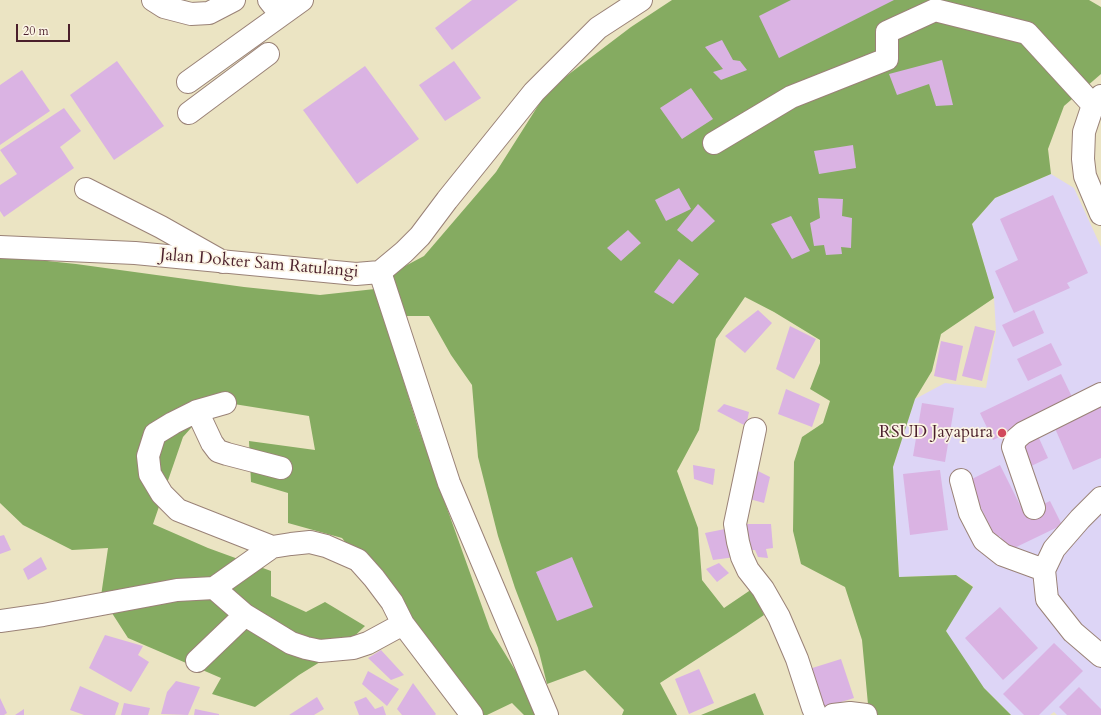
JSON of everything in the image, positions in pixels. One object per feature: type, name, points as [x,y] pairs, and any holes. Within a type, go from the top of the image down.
[{"type":"street","points":[[153,0],[164,7],[191,14],[197,14],[209,13],[234,0]]},
{"type":"street","points":[[188,82],[234,50],[275,8],[302,0]]},
{"type":"street","name":"Jalan Dokter Sam Ratulangi","points":[[0,247],[135,253],[356,274],[380,272],[420,236],[446,200],[534,92],[598,28],[641,0]]},
{"type":"street","points":[[714,143],[791,97],[887,59],[887,32],[935,10],[1027,33],[1097,100],[1084,132],[1083,159],[1085,176],[1101,214]]},
{"type":"street","points":[[234,50],[249,69]]},
{"type":"street","points":[[189,113],[268,54]]},
{"type":"street","points":[[86,189],[161,227],[223,262]]},
{"type":"street","points":[[380,272],[449,483],[547,715]]},
{"type":"street","points":[[1034,508],[1014,447],[1016,439],[1022,433],[1101,394]]},
{"type":"street","points":[[225,403],[197,411],[155,434],[148,456],[150,474],[162,494],[178,510],[272,548]]},
{"type":"street","points":[[197,411],[212,443],[218,451],[281,468]]},
{"type":"street","points":[[755,429],[735,524],[738,542],[742,557],[748,570],[780,617],[797,659],[816,715]]},
{"type":"street","points":[[961,480],[970,513],[984,540],[1003,555],[1044,570]]},
{"type":"street","points":[[1101,498],[1080,519],[1054,549],[1044,570],[1047,599],[1074,632],[1101,656]]},
{"type":"street","points":[[0,621],[43,615],[177,590],[214,588],[272,548],[310,542],[326,546],[358,560],[392,602],[403,624],[472,715]]},
{"type":"street","points":[[214,588],[245,615],[291,643],[320,651],[353,648],[378,638],[403,624]]},
{"type":"street","points":[[197,662],[245,615]]},
{"type":"street","points":[[833,715],[864,715]]},
{"type":"shaded area","name":"RSUD Jayapura","points":[[1051,174],[1074,188],[1101,247],[1101,715],[1057,715],[1054,712],[1050,715],[1011,715],[984,688],[955,651],[946,630],[973,586],[956,575],[899,577],[893,467],[915,399],[945,383],[986,388],[996,331],[994,298],[972,224],[995,198]]},
{"type":"green space","points":[[672,0],[1089,0],[1101,7],[1101,74],[1064,106],[1048,149],[1051,174],[995,198],[972,224],[994,298],[941,334],[932,371],[915,399],[893,467],[899,577],[956,575],[973,587],[946,631],[984,688],[1011,715],[869,715],[862,640],[845,587],[801,564],[793,531],[794,462],[802,437],[823,423],[830,401],[810,389],[820,363],[820,340],[774,312],[745,297],[716,339],[699,430],[677,471],[698,528],[702,580],[724,608],[752,589],[764,615],[660,683],[677,715],[622,715],[624,710],[585,670],[547,684],[538,648],[515,588],[498,536],[478,457],[472,385],[451,355],[429,316],[401,316],[392,273],[424,256],[496,172],[548,90],[631,27]]},
{"type":"green space","points":[[0,256],[76,264],[244,287],[320,295],[375,289],[417,424],[490,629],[537,706],[540,715],[524,715],[512,703],[487,715],[464,715],[390,598],[342,538],[288,523],[288,493],[251,482],[249,441],[315,450],[309,416],[215,401],[183,437],[153,524],[208,548],[271,571],[271,596],[306,612],[325,602],[365,626],[341,649],[299,675],[255,707],[212,694],[221,678],[128,638],[101,596],[108,548],[72,550],[23,525],[0,503]]},
{"type":"green space","points":[[755,693],[764,715],[701,715]]},
{"type":"building","points":[[472,0],[518,0],[452,50],[435,28]]},
{"type":"building","points":[[791,0],[894,0],[779,58],[759,16]]},
{"type":"building","points":[[722,40],[733,60],[740,61],[747,70],[721,80],[713,72],[723,69],[705,47]]},
{"type":"building","points":[[942,60],[953,105],[936,106],[929,84],[897,95],[889,74]]},
{"type":"building","points":[[117,61],[164,126],[114,160],[70,95]]},
{"type":"building","points":[[454,61],[481,98],[445,121],[419,85]]},
{"type":"building","points":[[365,66],[419,139],[357,184],[303,110]]},
{"type":"building","points":[[22,70],[50,111],[0,145],[0,85]]},
{"type":"building","points":[[691,88],[713,119],[682,139],[660,108]]},
{"type":"building","points":[[64,108],[81,131],[60,147],[74,168],[4,217],[0,211],[0,185],[17,174],[0,150]]},
{"type":"building","points":[[853,145],[856,168],[819,174],[814,151]]},
{"type":"building","points":[[679,188],[691,209],[666,221],[655,200]]},
{"type":"building","points":[[1053,195],[1088,273],[1067,283],[1070,288],[1014,313],[995,271],[1018,260],[1000,219]]},
{"type":"building","points":[[818,198],[843,199],[842,216],[852,218],[851,248],[841,247],[842,254],[826,255],[824,245],[814,246],[810,223],[820,218]]},
{"type":"building","points":[[698,204],[715,221],[692,242],[677,230]]},
{"type":"building","points":[[791,216],[810,251],[792,259],[771,224]]},
{"type":"building","points":[[628,230],[641,243],[621,261],[607,248]]},
{"type":"building","points":[[679,259],[699,274],[673,304],[654,292]]},
{"type":"building","points":[[758,310],[772,323],[745,353],[725,336]]},
{"type":"building","points":[[1034,310],[1044,333],[1013,347],[1002,325]]},
{"type":"building","points":[[790,326],[816,339],[794,379],[776,369]]},
{"type":"building","points":[[975,326],[995,331],[982,381],[962,376]]},
{"type":"building","points":[[941,341],[963,346],[956,381],[934,376]]},
{"type":"building","points":[[1051,343],[1062,365],[1028,381],[1017,359]]},
{"type":"building","points":[[1061,374],[1074,401],[993,440],[980,413]]},
{"type":"building","points":[[786,389],[820,404],[812,427],[778,414]]},
{"type":"building","points":[[922,403],[954,408],[945,462],[913,456]]},
{"type":"building","points":[[724,404],[749,412],[746,426],[717,411]]},
{"type":"building","points":[[1101,406],[1101,458],[1073,470],[1054,426]]},
{"type":"building","points":[[1038,436],[1048,458],[1025,469],[1015,447]]},
{"type":"building","points":[[693,465],[715,469],[713,485],[694,479]]},
{"type":"building","points":[[1000,465],[1024,513],[1050,501],[1062,525],[1008,551],[1000,536],[996,538],[968,481]]},
{"type":"building","points":[[752,468],[770,477],[764,503],[746,498]]},
{"type":"building","points":[[940,470],[948,530],[910,535],[903,474]]},
{"type":"building","points":[[746,524],[771,524],[773,548],[766,549],[768,558],[758,557],[755,550],[750,550]]},
{"type":"building","points":[[730,528],[735,557],[713,560],[705,533]]},
{"type":"building","points":[[4,535],[11,550],[0,554],[0,536]]},
{"type":"building","points":[[41,557],[47,569],[28,580],[23,569]]},
{"type":"building","points":[[572,557],[593,607],[557,621],[536,572]]},
{"type":"building","points":[[719,563],[729,573],[717,582],[706,569]]},
{"type":"building","points":[[1000,607],[1038,648],[1003,680],[965,638]]},
{"type":"building","points":[[105,635],[143,646],[138,655],[149,662],[131,692],[89,668]]},
{"type":"building","points":[[1054,643],[1083,671],[1039,715],[1024,715],[1003,694]]},
{"type":"building","points":[[381,650],[404,675],[391,680],[368,658]]},
{"type":"building","points":[[841,659],[854,698],[819,709],[806,670]]},
{"type":"building","points":[[699,669],[714,703],[689,714],[675,679]]},
{"type":"building","points":[[368,671],[399,689],[387,706],[362,684]]},
{"type":"building","points":[[176,681],[200,687],[188,715],[161,714],[167,692]]},
{"type":"building","points":[[413,683],[436,714],[435,715],[402,715],[397,709]]},
{"type":"building","points":[[80,686],[119,703],[115,715],[84,715],[70,710]]},
{"type":"building","points":[[1079,687],[1101,709],[1101,715],[1067,715],[1059,707]]},
{"type":"building","points":[[317,697],[324,709],[314,715],[289,715]]},
{"type":"building","points":[[366,697],[375,709],[383,706],[386,715],[359,715],[354,702]]},
{"type":"building","points":[[0,698],[7,713],[4,715],[0,715]]},
{"type":"building","points":[[124,703],[150,708],[148,715],[121,715]]},
{"type":"building","points":[[24,709],[24,715],[15,715]]},
{"type":"building","points":[[195,709],[219,714],[219,715],[194,715]]},
{"type":"place","name":"RSUD Jayapura","points":[[1002,433]]}]
